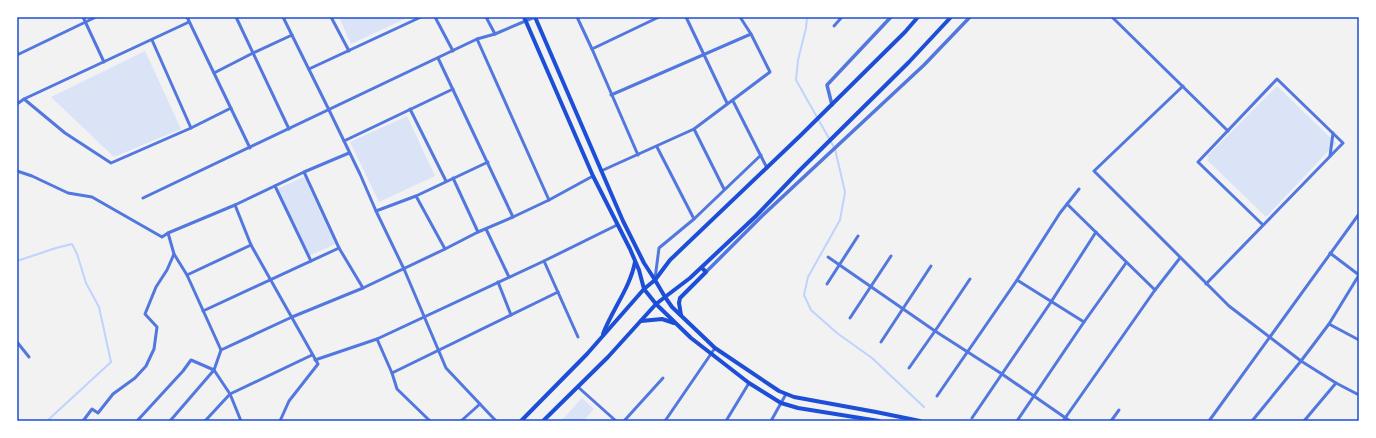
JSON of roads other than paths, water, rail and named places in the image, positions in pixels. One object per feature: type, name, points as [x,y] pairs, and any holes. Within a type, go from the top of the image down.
[{"type":"main road","points":[[535,17],[623,221],[644,263],[672,307],[715,348],[786,394],[804,399],[920,421]]},
{"type":"main road","points":[[520,421],[602,336],[644,289],[655,280],[670,260],[802,135],[905,32],[918,17]]},
{"type":"main road","points":[[543,421],[578,387],[656,304],[702,268],[756,216],[909,62],[951,17]]},
{"type":"main road","points":[[525,19],[594,176],[636,261],[644,289],[656,304],[691,338],[711,354],[749,383],[781,403],[798,408],[878,421]]},
{"type":"main road","points":[[602,336],[609,319],[630,280],[636,261]]},
{"type":"main road","points":[[681,316],[679,303],[680,298],[706,272],[702,268]]},
{"type":"main road","points":[[641,321],[662,319],[676,323]]},
{"type":"street","points":[[83,17],[104,62]]},
{"type":"street","points":[[17,55],[96,17]]},
{"type":"street","points":[[187,17],[250,148]]},
{"type":"street","points":[[236,17],[289,129]]},
{"type":"street","points":[[283,17],[350,153],[404,269],[446,368],[496,421]]},
{"type":"street","points":[[331,17],[349,51]]},
{"type":"street","points":[[309,69],[421,17]]},
{"type":"street","points":[[435,17],[453,51]]},
{"type":"street","points":[[486,17],[495,34]]},
{"type":"street","points":[[143,198],[477,39],[495,34],[525,19],[535,17]]},
{"type":"street","points":[[577,17],[638,156]]},
{"type":"street","points":[[592,49],[659,17]]},
{"type":"street","points":[[686,17],[727,103]]},
{"type":"street","points":[[601,172],[694,129],[770,72],[751,34],[740,17]]},
{"type":"street","points":[[834,26],[842,17]]},
{"type":"street","points":[[832,105],[827,84],[891,17]]},
{"type":"street","points":[[706,272],[762,216],[924,65],[970,17]]},
{"type":"street","points":[[1112,17],[1228,131]]},
{"type":"street","points":[[17,104],[24,99],[190,22]]},
{"type":"street","points":[[611,95],[751,34]]},
{"type":"street","points":[[214,73],[292,35]]},
{"type":"street","points":[[477,39],[549,200]]},
{"type":"street","points":[[152,40],[191,128]]},
{"type":"street","points":[[438,58],[513,217]]},
{"type":"street","points":[[1206,284],[1343,143],[1277,80],[1198,162],[1263,225]]},
{"type":"street","points":[[1183,86],[1094,171],[1229,306],[1301,361],[1336,383],[1359,395]]},
{"type":"street","points":[[344,141],[452,89]]},
{"type":"street","points":[[24,99],[65,132],[111,163],[191,128],[231,108]]},
{"type":"street","points":[[732,101],[767,168]]},
{"type":"street","points":[[410,109],[446,181]]},
{"type":"street","points":[[694,129],[724,189]]},
{"type":"street","points":[[1330,156],[1333,133]]},
{"type":"street","points":[[657,147],[694,219]]},
{"type":"street","points":[[17,171],[32,176],[68,193],[92,197],[162,237],[168,233],[235,205],[304,172],[350,153]]},
{"type":"street","points":[[655,280],[660,248],[694,219],[761,155]]},
{"type":"street","points":[[376,211],[416,196],[488,162]]},
{"type":"street","points":[[304,172],[339,248],[363,288]]},
{"type":"street","points":[[221,350],[292,317],[363,288],[404,269],[478,232],[549,200],[594,176]]},
{"type":"street","points":[[453,178],[478,232]]},
{"type":"street","points":[[275,186],[312,261]]},
{"type":"street","points":[[937,396],[1017,280],[1060,213],[1079,189]]},
{"type":"street","points":[[416,196],[445,249]]},
{"type":"street","points":[[1067,204],[1155,290]]},
{"type":"street","points":[[235,205],[251,245],[318,364],[289,401],[280,421]]},
{"type":"street","points":[[1209,421],[1359,214]]},
{"type":"street","points":[[315,360],[377,339],[544,261],[617,224]]},
{"type":"street","points":[[486,229],[509,277]]},
{"type":"street","points":[[972,418],[1051,302],[1096,232]]},
{"type":"street","points":[[168,233],[174,254],[187,275],[221,350],[214,370],[170,421]]},
{"type":"street","points":[[827,284],[858,236]]},
{"type":"street","points":[[187,275],[251,245]]},
{"type":"street","points":[[203,311],[339,248]]},
{"type":"street","points":[[1252,421],[1329,324],[1359,275],[1330,253]]},
{"type":"street","points":[[83,421],[92,409],[98,413],[113,394],[135,378],[146,366],[154,349],[157,327],[144,314],[156,287],[167,270],[174,254]]},
{"type":"street","points":[[850,318],[891,256]]},
{"type":"street","points":[[828,257],[935,331],[1002,374],[1070,421]]},
{"type":"street","points":[[1062,421],[1155,290],[1180,258]]},
{"type":"street","points":[[544,261],[578,338]]},
{"type":"street","points":[[1017,421],[1126,263]]},
{"type":"street","points":[[881,342],[931,266]]},
{"type":"street","points":[[909,368],[970,279]]},
{"type":"street","points":[[1017,280],[1084,322]]},
{"type":"street","points":[[498,282],[511,315]]},
{"type":"street","points":[[392,372],[558,292]]},
{"type":"street","points":[[1329,324],[1359,340]]},
{"type":"street","points":[[377,339],[392,372],[397,389],[430,421]]},
{"type":"street","points":[[17,342],[29,357]]},
{"type":"street","points":[[665,421],[715,348]]},
{"type":"street","points":[[205,421],[230,394],[312,355]]},
{"type":"street","points":[[136,421],[184,371],[191,360],[214,370],[230,394],[241,421]]},
{"type":"street","points":[[624,421],[663,378]]},
{"type":"street","points":[[726,421],[749,383]]},
{"type":"street","points":[[1304,421],[1336,383]]},
{"type":"street","points":[[578,387],[616,421]]},
{"type":"street","points":[[772,421],[786,394]]},
{"type":"street","points":[[461,421],[480,404]]},
{"type":"street","points":[[1111,421],[1119,410]]},
{"type":"waterway","points":[[807,17],[806,28],[798,60],[796,80],[835,149],[845,192],[840,220],[808,277],[804,295],[811,310],[837,333],[872,358],[924,407]]},
{"type":"waterway","points":[[17,261],[72,244],[77,254],[86,283],[99,307],[111,362],[47,421]]}]
